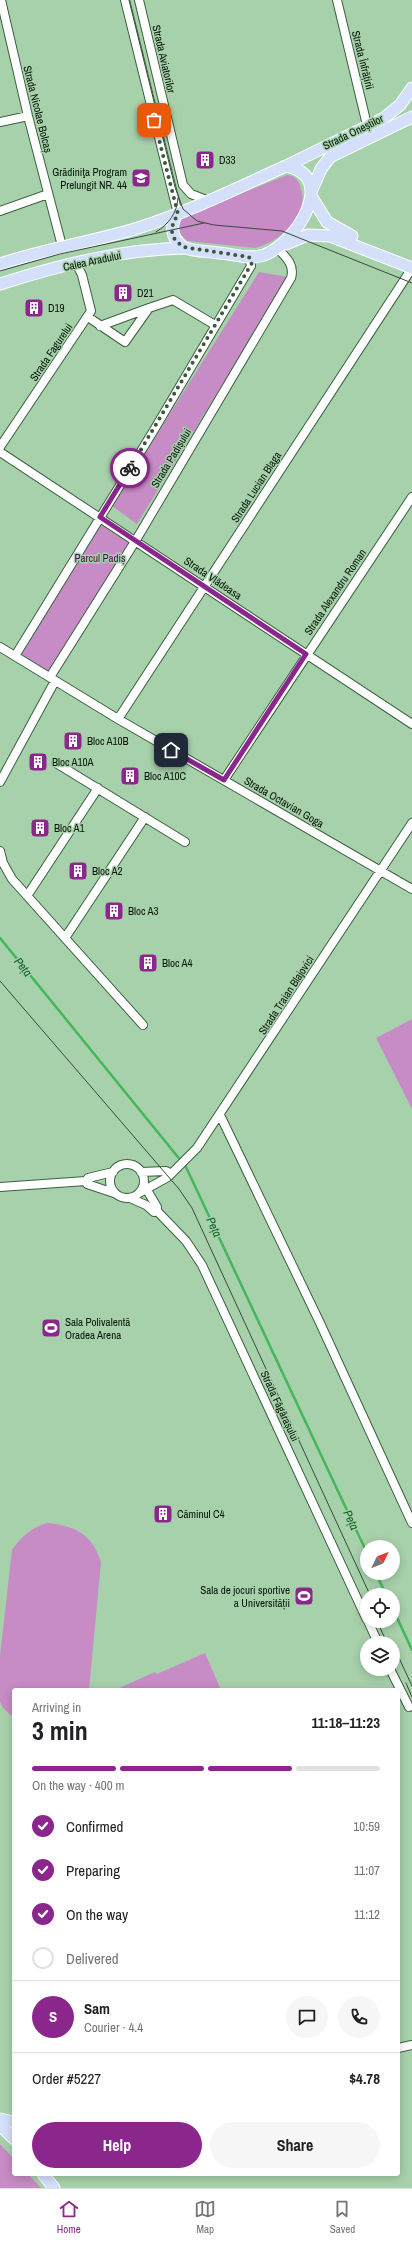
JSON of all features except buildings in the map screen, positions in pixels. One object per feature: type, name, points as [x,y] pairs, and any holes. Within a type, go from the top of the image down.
[{"type":"main road","name":"Strada Oneștilor","points":[[286,166],[396,110],[412,88]]},
{"type":"main road","name":"Strada Oneștilor","points":[[311,194],[321,169],[330,157],[412,117]]},
{"type":"main road","name":"Calea Aradului","points":[[0,264],[62,246],[137,228],[209,201],[286,166]]},
{"type":"main road","points":[[286,166],[296,168],[303,173],[309,182],[311,194],[324,218],[335,228],[412,261]]},
{"type":"main road","name":"Calea Aradului","points":[[279,247],[301,223],[311,194]]},
{"type":"main road","points":[[177,214],[172,227],[173,235],[178,242],[186,248]]},
{"type":"main road","name":"Calea Aradului","points":[[0,284],[76,263],[142,250],[186,248],[249,257],[263,256],[279,247],[308,235],[324,234],[346,241],[412,268]]},
{"type":"main road","points":[[0,2119],[12,2122]]},
{"type":"main road","points":[[0,2125],[12,2137]]},
{"type":"street","name":"Strada Nicolae Bolcaș","points":[[1,0],[28,116],[62,246]]},
{"type":"street","points":[[125,0],[177,214]]},
{"type":"street","name":"Strada Aviatorilor","points":[[139,0],[183,185],[191,194],[209,201]]},
{"type":"street","name":"Strada Înfrățirii","points":[[337,0],[368,125]]},
{"type":"street","points":[[0,122],[28,116]]},
{"type":"street","points":[[0,211],[48,194]]},
{"type":"street","name":"Strada Padișului","points":[[0,782],[52,679],[291,278],[293,273],[291,263],[279,247]]},
{"type":"street","points":[[15,656],[251,266],[249,257]]},
{"type":"street","points":[[76,263],[82,275],[92,310],[88,317],[125,342],[149,308]]},
{"type":"street","name":"Strada Lucian Blaga","points":[[118,719],[412,268]]},
{"type":"street","points":[[100,326],[149,308],[177,300],[215,325]]},
{"type":"street","name":"Strada Fagurelui","points":[[0,447],[88,317]]},
{"type":"street","name":"Strada Vlădeasa","points":[[0,452],[136,540],[412,724]]},
{"type":"street","name":"Strada Alexandru Roman","points":[[224,780],[306,654],[412,497]]},
{"type":"street","name":"Strada Octavian Goga","points":[[0,647],[118,719],[412,889]]},
{"type":"street","points":[[56,763],[185,842]]},
{"type":"street","points":[[27,896],[98,788]]},
{"type":"street","points":[[65,938],[145,817]]},
{"type":"street","name":"Strada Traian Blajovici","points":[[143,1189],[168,1177],[171,1172],[197,1148],[379,870],[412,823]]},
{"type":"street","points":[[0,851],[7,870],[27,896],[143,1025]]},
{"type":"street","points":[[220,1115],[320,1323],[412,1523]]},
{"type":"street","points":[[0,1187],[86,1181],[88,1178],[113,1172],[121,1166],[129,1164],[142,1172],[171,1172]]},
{"type":"street","points":[[113,1172],[110,1182],[114,1193]]},
{"type":"street","points":[[86,1181],[87,1184],[114,1193],[122,1198],[130,1198],[143,1189],[142,1172]]},
{"type":"street","name":"Strada Făgărașului","points":[[143,1189],[157,1207],[157,1211],[186,1241],[202,1265],[360,1605]]},
{"type":"street","name":"Strada Făgărașului","points":[[130,1198],[146,1205],[154,1212],[157,1211]]},
{"type":"street","points":[[393,1676],[399,1688]]},
{"type":"street","points":[[400,1690],[409,1708]]},
{"type":"street","points":[[400,2048],[412,2045]]},
{"type":"green space","points":[[287,175],[297,179],[303,199],[301,209],[297,218],[290,227],[274,240],[255,248],[188,241],[180,234],[179,224],[184,216]]},
{"type":"green space","name":"Parcul Padiș","points":[[259,272],[288,277],[137,524],[112,506]]},
{"type":"green space","name":"Parcul Padiș","points":[[100,517],[136,540],[50,677],[15,656]]},
{"type":"green space","points":[[412,1019],[412,1109],[376,1038]]},
{"type":"green space","points":[[47,1523],[57,1524],[82,1533],[93,1545],[101,1562],[89,1688],[12,1688],[12,1716],[3,1708],[0,1701],[0,1656],[12,1550],[27,1533],[36,1527]]},
{"type":"green space","points":[[205,1653],[220,1688],[119,1688],[155,1672],[157,1674]]},
{"type":"green space","points":[[0,2144],[12,2157],[12,2176],[30,2176],[41,2188],[0,2188]]},
{"type":"waterway","name":"Peța","points":[[0,938],[186,1167],[361,1540]]},
{"type":"waterway","name":"Peța","points":[[379,1580],[383,1588]]},
{"type":"waterway","name":"Peța","points":[[400,1624],[412,1650]]},
{"type":"tram line","points":[[129,0],[175,187],[183,209],[197,221],[214,225],[282,231],[412,283]]},
{"type":"tram line","points":[[156,232],[172,218],[176,209],[178,198]]},
{"type":"tram line","points":[[0,271],[60,254],[204,223]]},
{"type":"tram line","points":[[0,981],[179,1189],[192,1208],[367,1588]]},
{"type":"tram line","points":[[380,1628],[384,1636]]},
{"type":"tram line","points":[[400,1660],[412,1686]]},
{"type":"tram line","points":[[406,1683],[412,1697]]},
{"type":"way so far","points":[[130,468],[252,263],[249,257],[186,248],[175,240],[172,233],[172,227],[178,214],[154,120]]},
{"type":"place","name":"D33","points":[[205,160]]},
{"type":"place","name":"Grădiniţa Program Prelungit NR. 44","points":[[141,178]]},
{"type":"place","name":"D21","points":[[123,293]]},
{"type":"place","name":"D19","points":[[34,308]]},
{"type":"place","name":"Bloc A10B","points":[[73,741]]},
{"type":"place","name":"Bloc A10A","points":[[38,762]]},
{"type":"place","name":"Bloc A10C","points":[[130,776]]},
{"type":"place","name":"Bloc A1","points":[[40,828]]},
{"type":"place","name":"Bloc A2","points":[[78,871]]},
{"type":"place","name":"Bloc A3","points":[[114,911]]},
{"type":"place","name":"Bloc A4","points":[[148,963]]},
{"type":"place","name":"Sala Polivalentă Oradea Arena","points":[[51,1328]]},
{"type":"place","name":"Căminul C4","points":[[163,1514]]},
{"type":"place","name":"Sala de jocuri sportive a Universității","points":[[304,1596]]},
{"type":"route","points":[[130,468],[100,517],[306,654],[224,780],[171,750]]}]
